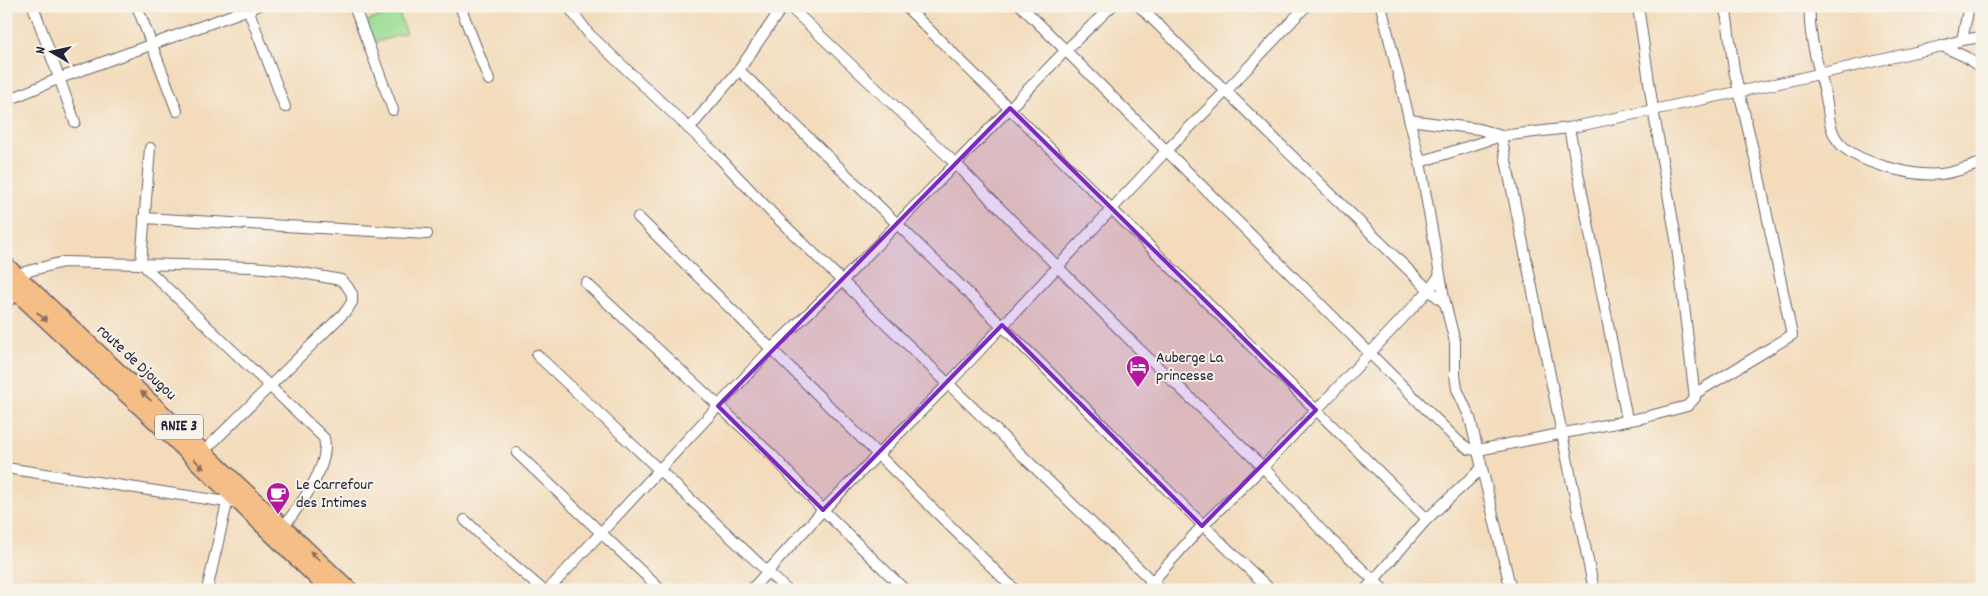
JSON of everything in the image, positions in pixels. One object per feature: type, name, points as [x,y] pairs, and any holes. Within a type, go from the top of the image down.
[{"type":"highway","name":"route de Djougou","points":[[10,284],[164,422],[204,450],[350,590]]},
{"type":"highway","name":"route de Djougou","points":[[164,422],[234,503],[329,590]]},
{"type":"street","points":[[33,6],[75,122]]},
{"type":"street","points":[[137,6],[177,111]]},
{"type":"street","points":[[354,6],[393,110]]},
{"type":"street","points":[[460,6],[489,80]]},
{"type":"street","points":[[568,6],[589,34],[689,129],[1161,590]]},
{"type":"street","points":[[689,129],[738,70],[783,6]]},
{"type":"street","points":[[789,6],[956,164],[1057,267],[1263,468],[1323,532],[1384,590]]},
{"type":"street","points":[[905,6],[1428,519]]},
{"type":"street","points":[[1021,6],[1458,442],[1469,449],[1478,450],[1627,419],[1646,417],[1687,406],[1695,398],[1696,393],[1676,239],[1653,109],[1638,6]]},
{"type":"street","points":[[548,590],[772,348],[843,280],[1066,50],[1112,6]]},
{"type":"street","points":[[1140,6],[1428,290],[1445,302]]},
{"type":"street","points":[[750,590],[769,572],[823,510],[949,383],[1112,208],[1306,6]]},
{"type":"street","points":[[1381,6],[1420,162],[1454,342],[1457,389],[1470,418],[1511,590]]},
{"type":"street","points":[[1696,393],[1792,335],[1757,167],[1734,70],[1724,6]]},
{"type":"street","points":[[1810,6],[1810,32],[1819,75],[1834,133],[1838,141],[1858,155],[1890,168],[1925,174],[1942,174],[1982,163]]},
{"type":"street","points":[[1962,40],[1969,6]]},
{"type":"street","points":[[6,101],[60,78],[251,7],[285,107]]},
{"type":"street","points":[[1420,162],[1501,136],[1569,128],[1819,75],[1962,40],[1982,37]]},
{"type":"street","points":[[1942,46],[1966,57],[1982,69]]},
{"type":"street","points":[[738,70],[898,224],[948,275],[1002,325],[1202,526],[1271,590]]},
{"type":"street","points":[[1409,120],[1479,129],[1501,136]]},
{"type":"street","points":[[1569,128],[1627,419]]},
{"type":"street","points":[[1501,136],[1594,590]]},
{"type":"street","points":[[150,148],[141,263],[268,387],[324,438],[326,446],[325,456],[318,473],[300,504],[284,526]]},
{"type":"street","points":[[638,217],[1015,590]]},
{"type":"street","points":[[144,218],[427,234]]},
{"type":"street","points":[[10,284],[63,262],[253,267],[334,278],[347,286],[352,294],[352,302],[347,310],[204,450]]},
{"type":"street","points":[[1145,590],[1202,526],[1263,468],[1440,275]]},
{"type":"street","points":[[586,283],[772,455],[823,510],[905,590]]},
{"type":"street","points":[[536,355],[787,590]]},
{"type":"street","points":[[517,453],[661,590]]},
{"type":"street","points":[[6,468],[234,503],[206,590]]},
{"type":"street","points":[[1365,590],[1428,519],[1482,468]]},
{"type":"street","points":[[465,520],[491,546],[543,590]]},
{"type":"highlighted area","points":[[1010,108],[1316,410],[1202,526],[1002,325],[823,510],[718,406]]},
{"type":"green space","points":[[398,10],[406,33],[364,46],[357,25]]},
{"type":"place","name":"Auberge La princesse","points":[[1138,388]]},
{"type":"place","name":"Le Carrefour des Intimes","points":[[278,515]]}]
